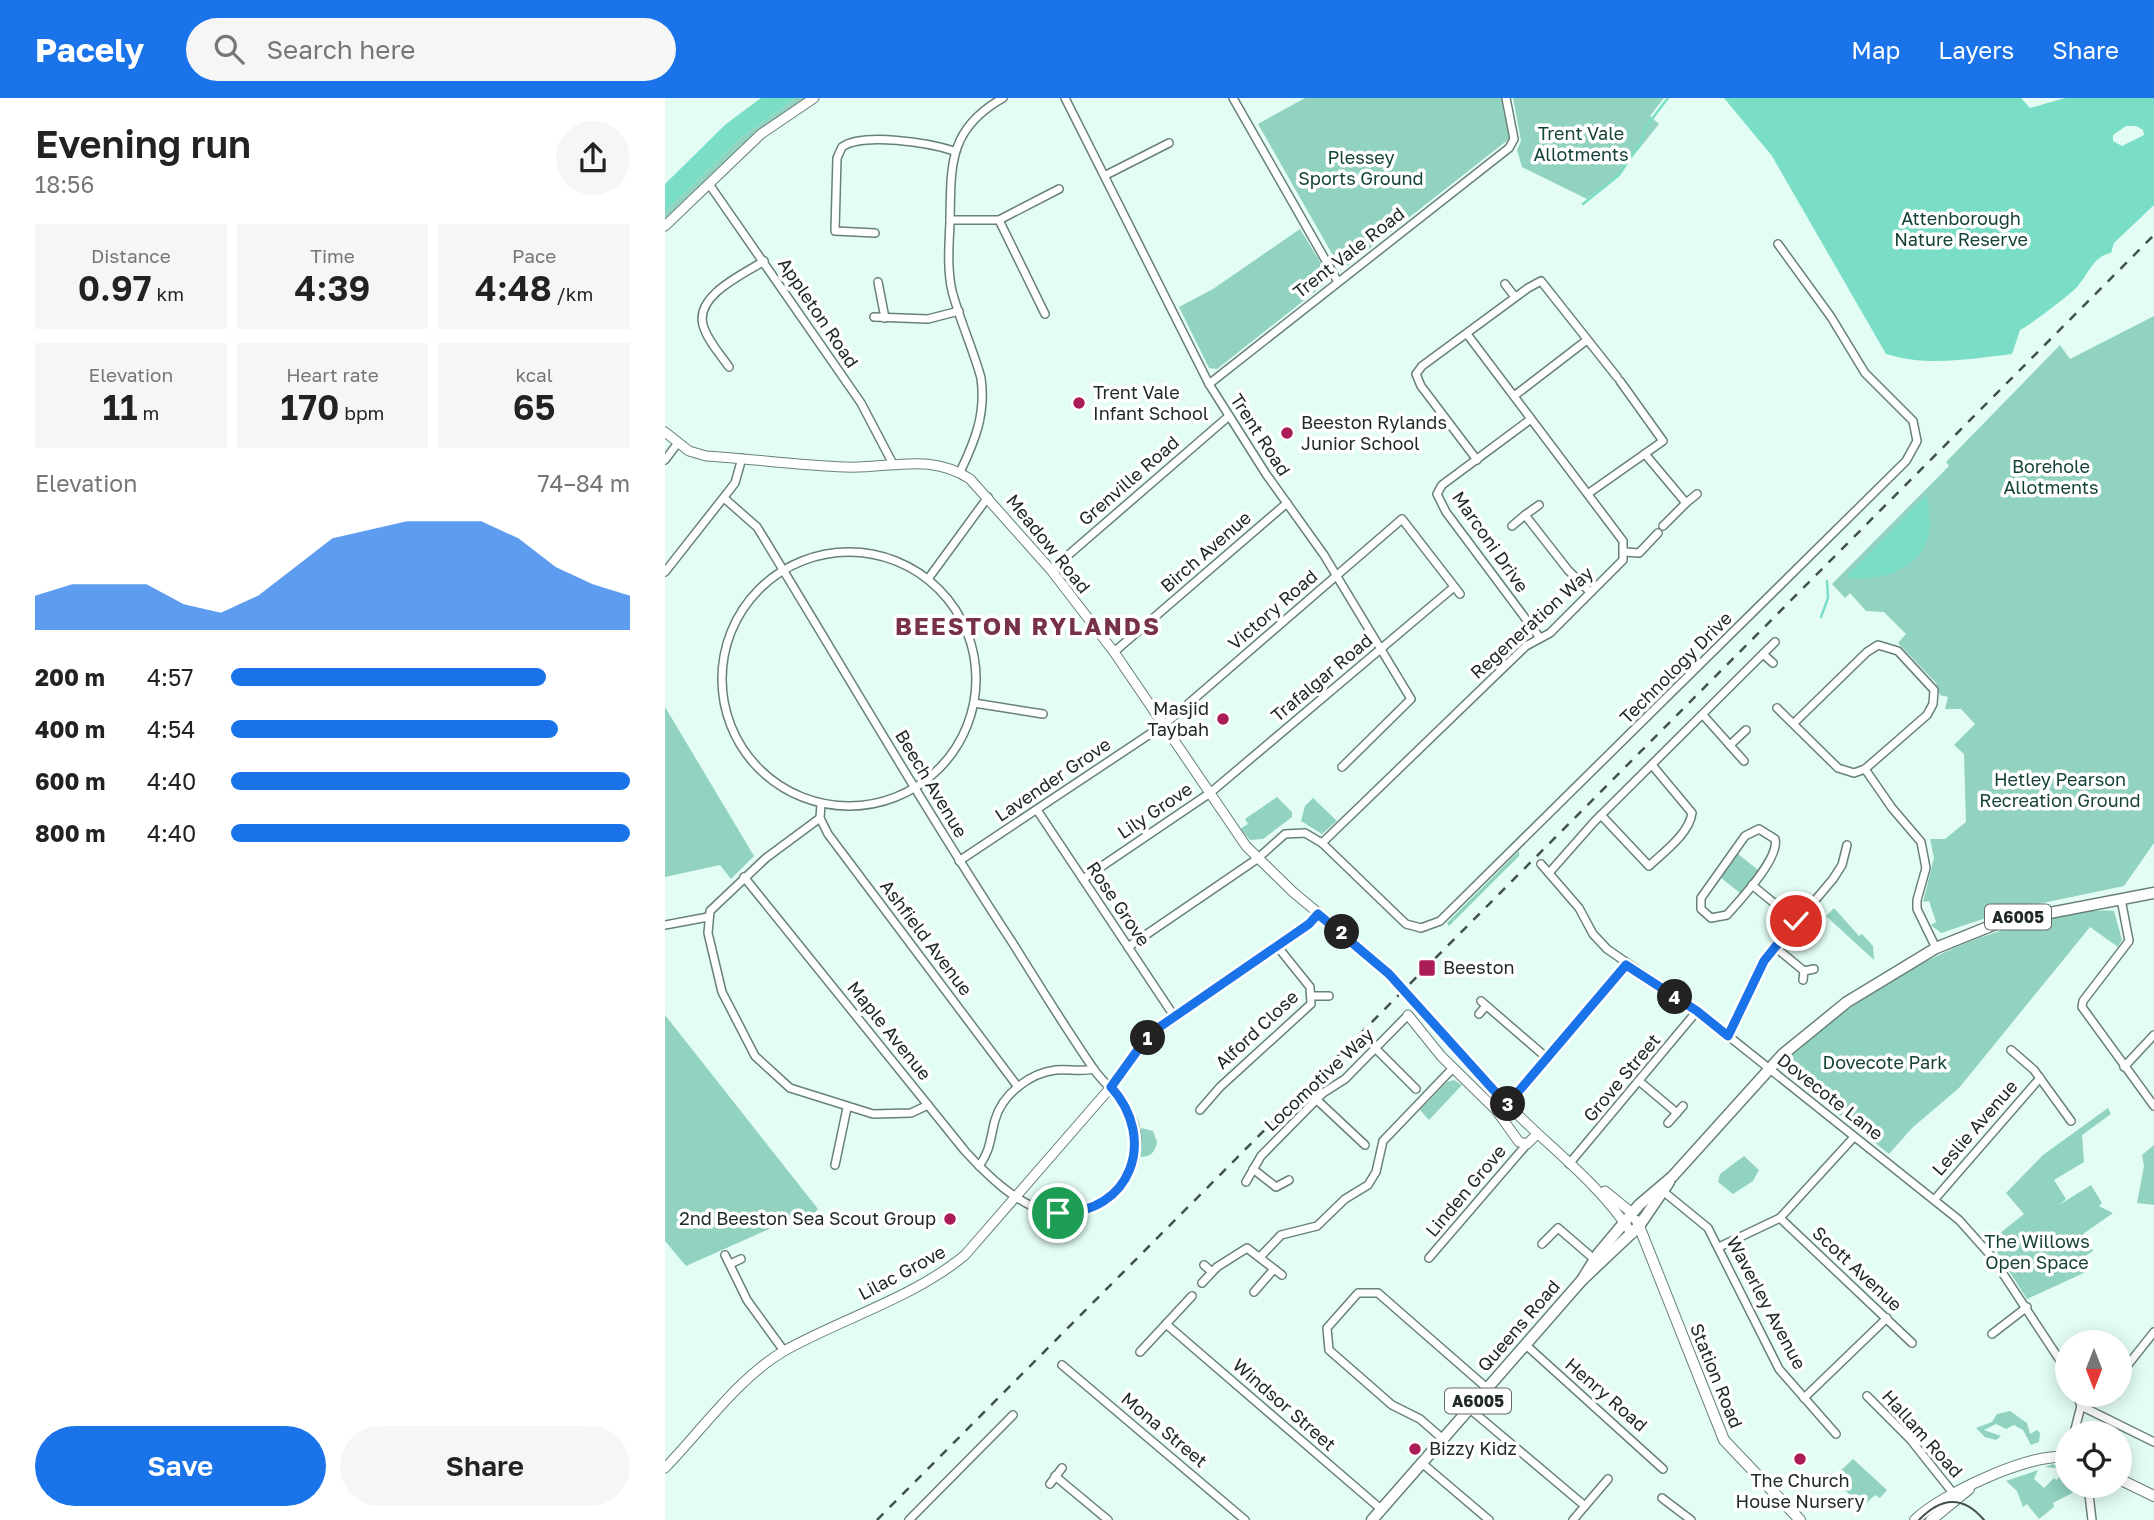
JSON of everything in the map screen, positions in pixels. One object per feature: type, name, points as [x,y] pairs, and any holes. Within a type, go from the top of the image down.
[{"type":"main road","name":"A6005","points":[[1936,948],[2019,917],[2154,893]]},
{"type":"main road","name":"Queens Road","points":[[1582,1280],[1594,1259],[1628,1218],[1672,1177],[1768,1070],[1818,1023],[1892,973],[1936,948]]},
{"type":"main road","name":"Queens Road","points":[[1372,1520],[1582,1280],[1635,1230],[1672,1177]]},
{"type":"main road","name":"Station Road","points":[[1628,1218],[1650,1262],[1724,1440],[1793,1518]]},
{"type":"main road","points":[[1931,1520],[1957,1494],[1984,1480],[2046,1457],[2055,1457]]},
{"type":"main road","points":[[2132,1485],[2154,1496]]},
{"type":"main road","points":[[1915,1520],[1936,1501],[1957,1494]]},
{"type":"street","points":[[665,226],[761,134],[814,98]]},
{"type":"street","points":[[960,472],[978,432],[983,396],[981,378],[950,276],[954,152],[970,122],[981,111],[1003,98]]},
{"type":"street","name":"Trent Road","points":[[1065,98],[1209,384],[1286,503],[1337,575],[1411,699],[1342,767]]},
{"type":"street","points":[[1233,98],[1338,282]]},
{"type":"street","name":"Trent Vale Road","points":[[1209,384],[1510,148],[1514,139],[1506,98]]},
{"type":"street","points":[[875,233],[835,231],[837,158],[842,147],[856,141],[910,142],[954,152]]},
{"type":"street","points":[[1106,175],[1169,143]]},
{"type":"street","name":"Appleton Road","points":[[709,184],[860,403],[893,464]]},
{"type":"street","points":[[950,219],[999,220],[1059,188]]},
{"type":"street","points":[[999,220],[1045,314]]},
{"type":"street","name":"Technology Drive","points":[[1257,859],[1279,837],[1290,832],[1305,833],[1322,843],[1402,922],[1421,928],[1440,922],[1756,612],[1915,450],[1917,434],[1913,421],[1865,373],[1831,317],[1778,244]]},
{"type":"street","points":[[729,367],[706,333],[702,323],[704,309],[712,296],[764,261]]},
{"type":"street","points":[[1477,460],[1421,386],[1416,374],[1422,366],[1541,281],[1619,379],[1663,441],[1589,493]]},
{"type":"street","points":[[878,282],[885,318]]},
{"type":"street","points":[[1505,284],[1515,297]]},
{"type":"street","points":[[881,295],[892,293]]},
{"type":"street","points":[[874,317],[928,319],[959,311]]},
{"type":"street","points":[[1467,334],[1589,493],[1623,541],[1625,552],[1639,553],[1697,494]]},
{"type":"street","points":[[1514,396],[1587,340]]},
{"type":"street","name":"Grenville Road","points":[[1051,570],[1229,416]]},
{"type":"street","name":"Marconi Drive","points":[[1531,419],[1442,485],[1437,494],[1446,512],[1540,638]]},
{"type":"street","name":"Meadow Road","points":[[665,432],[677,444],[696,454],[846,467],[924,462],[960,472],[988,497],[1051,570],[1114,652],[1165,724],[1235,833],[1257,859],[1318,914]]},
{"type":"street","points":[[665,460],[677,444]]},
{"type":"street","points":[[1645,454],[1686,503]]},
{"type":"street","points":[[665,572],[738,478],[742,458]]},
{"type":"street","points":[[928,579],[988,497]]},
{"type":"street","name":"Beech Avenue","points":[[724,498],[754,523],[959,862],[1094,1069],[1111,1087],[1129,1114],[1135,1133],[1132,1161],[1120,1186],[1105,1200],[1076,1213],[1049,1212],[1017,1196]]},
{"type":"street","name":"Birch Avenue","points":[[1114,652],[1286,503]]},
{"type":"street","points":[[1513,526],[1539,505]]},
{"type":"street","points":[[1525,515],[1568,570],[1590,592]]},
{"type":"street","name":"Victory Road","points":[[1165,724],[1402,519],[1454,587]]},
{"type":"street","points":[[859,552],[895,560],[928,579],[952,603],[969,634],[977,672],[974,703],[957,746],[932,774],[915,787],[877,803],[821,804],[785,788],[757,766],[734,732],[726,701],[723,668],[735,623],[754,596],[783,570],[816,556],[859,552]]},
{"type":"street","name":"Regeneration Way","points":[[1322,843],[1526,646],[1550,633],[1623,560],[1625,552]]},
{"type":"street","points":[[1454,587],[1460,594]]},
{"type":"street","name":"Trafalgar Road","points":[[1210,793],[1454,587]]},
{"type":"street","points":[[1549,873],[1601,815],[1775,642]]},
{"type":"street","points":[[1777,708],[1838,768],[1850,773],[1865,769],[1927,715],[1933,704],[1931,686],[1892,647],[1878,645],[1867,652],[1794,723]]},
{"type":"street","points":[[1763,653],[1773,663]]},
{"type":"street","points":[[974,703],[1043,714]]},
{"type":"street","points":[[1703,715],[1744,761]]},
{"type":"street","name":"Lavender Grove","points":[[959,862],[1165,724]]},
{"type":"street","points":[[1730,745],[1746,730]]},
{"type":"street","points":[[1601,815],[1649,866],[1670,846],[1691,823],[1692,813],[1652,765]]},
{"type":"street","points":[[1865,769],[1924,848],[1926,867],[1917,909],[1936,948]]},
{"type":"street","name":"Lily Grove","points":[[1083,879],[1210,793]]},
{"type":"street","points":[[821,804],[820,818],[744,877],[714,906],[708,917],[708,933],[718,980],[736,1024],[755,1056],[790,1088],[847,1108],[900,1115],[927,1105]]},
{"type":"street","name":"Rose Grove","points":[[1037,810],[1174,1016]]},
{"type":"street","name":"Ashfield Avenue","points":[[820,818],[828,834],[1018,1087]]},
{"type":"street","points":[[1759,829],[1773,836],[1777,846],[1772,858],[1752,885],[1727,915],[1711,918],[1701,909],[1701,898],[1706,888],[1745,836],[1759,829]]},
{"type":"street","points":[[1728,1036],[1760,968],[1833,879],[1842,864],[1847,845]]},
{"type":"street","points":[[1128,947],[1257,859]]},
{"type":"street","name":"Dovecote Lane","points":[[1541,864],[1579,908],[1600,943],[1626,965],[1697,1011],[1768,1070],[1935,1199],[1982,1243],[2055,1352]]},
{"type":"street","name":"Maple Avenue","points":[[744,877],[978,1166],[1017,1196]]},
{"type":"street","points":[[1752,885],[1796,921]]},
{"type":"street","points":[[2121,899],[2129,941],[2082,1007],[2154,1106]]},
{"type":"street","name":"Station Road","points":[[1318,914],[1389,974],[1536,1135],[1628,1218]]},
{"type":"street","name":"Lilac Grove","points":[[665,1468],[751,1377],[784,1352],[955,1264],[1111,1087],[1150,1035],[1309,924],[1318,914]]},
{"type":"street","points":[[665,925],[708,917]]},
{"type":"street","name":"Alford Close","points":[[1201,1110],[1207,1101],[1306,1011],[1313,996],[1310,987],[1277,946]]},
{"type":"street","points":[[1775,947],[1804,971]]},
{"type":"street","points":[[1507,1105],[1626,965]]},
{"type":"street","points":[[1804,971],[1814,969]]},
{"type":"street","points":[[1803,980],[1804,971]]},
{"type":"street","points":[[1313,996],[1329,996]]},
{"type":"street","points":[[1479,1014],[1484,1003],[1548,1058]]},
{"type":"street","name":"Grove Street","points":[[1569,1164],[1697,1011]]},
{"type":"street","points":[[1408,1015],[1454,1068],[1496,1110],[1519,1142],[1527,1143],[1536,1135]]},
{"type":"street","name":"Locomotive Way","points":[[1246,1182],[1261,1156],[1317,1100],[1345,1079],[1408,1015]]},
{"type":"street","points":[[2124,1067],[2154,1035]]},
{"type":"street","points":[[1376,1049],[1416,1089]]},
{"type":"street","name":"Leslie Avenue","points":[[2011,1050],[2039,1078],[2071,1121]]},
{"type":"street","points":[[1261,1256],[1282,1235],[1317,1226],[1345,1199],[1368,1185],[1376,1172],[1383,1141],[1454,1068]]},
{"type":"street","points":[[978,1166],[991,1149],[1001,1106],[1018,1087],[1052,1071],[1094,1069]]},
{"type":"street","name":"Leslie Avenue","points":[[1935,1199],[2039,1078]]},
{"type":"street","points":[[1639,1081],[1680,1109],[1668,1123]]},
{"type":"street","points":[[1200,1094],[1207,1101]]},
{"type":"street","points":[[1317,1100],[1365,1145]]},
{"type":"street","points":[[835,1165],[847,1108]]},
{"type":"street","points":[[1719,1247],[1780,1218],[1854,1137]]},
{"type":"street","name":"Linden Grove","points":[[1429,1258],[1527,1143]]},
{"type":"street","points":[[1253,1169],[1276,1187],[1289,1180]]},
{"type":"street","name":"Waverley Avenue","points":[[1664,1192],[1708,1228],[1779,1369],[1836,1434]]},
{"type":"street","name":"Scott Avenue","points":[[1780,1218],[1912,1343]]},
{"type":"street","points":[[1542,1244],[1558,1228],[1594,1259]]},
{"type":"street","points":[[1202,1283],[1240,1250],[1250,1248],[1282,1275]]},
{"type":"street","points":[[725,1255],[747,1300],[784,1352]]},
{"type":"street","points":[[730,1264],[741,1259]]},
{"type":"street","points":[[1204,1265],[1212,1272]]},
{"type":"street","points":[[1254,1292],[1274,1269]]},
{"type":"street","points":[[1444,1440],[1420,1419],[1392,1405],[1329,1350],[1327,1328],[1359,1293],[1378,1293],[1488,1390]]},
{"type":"street","points":[[1140,1352],[1192,1296]]},
{"type":"street","points":[[1993,1334],[2027,1307]]},
{"type":"street","points":[[1804,1398],[1887,1318]]},
{"type":"street","name":"Windsor Street","points":[[1166,1324],[1382,1510]]},
{"type":"street","points":[[2132,1360],[2154,1332]]},
{"type":"street","name":"Henry Road","points":[[1527,1346],[1663,1469]]},
{"type":"street","name":"Mona Street","points":[[1062,1365],[1245,1520]]},
{"type":"street","name":"Hallam Road","points":[[1867,1396],[1910,1439],[1957,1494]]},
{"type":"street","points":[[2083,1407],[2154,1442]]},
{"type":"street","points":[[1471,1410],[1585,1506]]},
{"type":"street","points":[[909,1520],[1013,1415]]},
{"type":"street","points":[[1000,1428],[1007,1435]]},
{"type":"street","points":[[1423,1464],[1489,1520]]},
{"type":"street","points":[[1050,1484],[1062,1468]]},
{"type":"street","points":[[1055,1476],[1103,1519]]},
{"type":"street","points":[[1573,1520],[1608,1479]]},
{"type":"street","points":[[1662,1498],[1691,1520]]},
{"type":"street","points":[[2089,1498],[2092,1520]]},
{"type":"green space","points":[[796,98],[808,98],[751,137],[665,219],[665,212],[742,137]]},
{"type":"green space","name":"Plessey Sports Ground","points":[[1305,98],[1501,98],[1509,139],[1346,267],[1339,266],[1258,124]]},
{"type":"green space","name":"Trent Vale Allotments","points":[[1513,98],[1664,98],[1650,116],[1659,124],[1618,175],[1587,199],[1522,167],[1517,150],[1521,141]]},
{"type":"green space","points":[[1300,229],[1327,273],[1326,283],[1217,369],[1209,368],[1179,307],[1213,289]]},
{"type":"green space","points":[[2154,316],[2154,843],[2124,886],[2010,910],[1941,933],[1931,925],[1936,922],[1929,901],[1923,902],[1934,858],[1930,839],[1945,839],[1966,822],[1964,754],[1954,745],[1975,724],[1961,709],[1945,709],[1948,697],[1940,695],[1936,683],[1898,643],[1906,634],[1884,612],[1866,611],[1850,593],[1845,598],[1832,584],[1949,466],[1946,462],[2060,345],[2070,359]]},
{"type":"green space","points":[[665,707],[754,856],[731,879],[720,865],[665,877]]},
{"type":"green space","points":[[1277,797],[1292,812],[1292,817],[1263,839],[1250,840],[1240,829],[1248,824],[1245,819]]},
{"type":"green space","points":[[1313,798],[1337,821],[1322,834],[1301,821],[1305,806]]},
{"type":"green space","points":[[1519,851],[1519,856],[1449,926],[1447,923]]},
{"type":"green space","points":[[1738,854],[1758,870],[1740,893],[1720,877]]},
{"type":"green space","points":[[1834,908],[1859,936],[1862,934],[1873,946],[1874,960],[1826,916]]},
{"type":"green space","name":"Dovecote Park","points":[[2114,911],[2122,940],[2118,947],[2090,927],[1959,1088],[1912,1128],[1889,1154],[1791,1076],[1784,1065],[1786,1058],[1845,1012],[1907,972],[1940,955],[2009,928],[2071,914]]},
{"type":"green space","points":[[665,1015],[818,1209],[812,1215],[778,1225],[686,1266],[665,1241]]},
{"type":"green space","points":[[1454,1080],[1462,1085],[1429,1120],[1420,1110],[1447,1082]]},
{"type":"green space","name":"The Willows Open Space","points":[[2108,1108],[2111,1114],[2082,1135],[2084,1162],[2054,1180],[2066,1199],[2059,1205],[2091,1185],[2102,1203],[2099,1206],[2113,1213],[2083,1234],[2093,1251],[2081,1259],[2088,1271],[2027,1299],[1990,1241],[2024,1214],[2006,1193],[2043,1155]]},
{"type":"green space","points":[[1141,1128],[1153,1131],[1157,1142],[1152,1153],[1140,1157]]},
{"type":"green space","points":[[2154,1145],[2154,1205],[2137,1203],[2144,1166],[2142,1155]]},
{"type":"green space","points":[[1744,1156],[1759,1170],[1753,1181],[1733,1194],[1718,1182],[1720,1174]]},
{"type":"green space","points":[[1083,1218],[1082,1228],[1070,1235],[1058,1231],[1054,1220]]},
{"type":"green space","points":[[2010,1411],[2027,1423],[2030,1434],[2037,1430],[2040,1433],[2039,1442],[2031,1445],[2023,1430],[2014,1425],[2006,1429],[1996,1424],[1984,1430],[2001,1436],[1996,1440],[1985,1437],[1976,1428],[1992,1422],[1997,1414]]},
{"type":"green space","points":[[1853,1459],[1887,1490],[1880,1498],[1875,1495],[1862,1507],[1833,1478]]},
{"type":"green space","points":[[2038,1470],[2034,1479],[2044,1488],[2054,1478],[2055,1498],[2063,1498],[2053,1503],[2054,1507],[2039,1519],[2027,1504],[2023,1507],[2017,1491],[2006,1481]]},
{"type":"shaded area","points":[[761,98],[796,98],[742,137],[665,212],[665,184],[726,124]]},
{"type":"shaded area","name":"Attenborough Nature Reserve","points":[[1724,98],[2021,98],[2030,108],[2065,98],[2154,98],[2154,205],[2114,243],[2111,253],[2095,262],[2073,291],[2020,330],[2012,354],[1933,361],[1886,354],[1772,156]],"holes":[[[2126,126],[2136,126],[2143,130],[2144,135],[2122,146],[2113,141],[2113,135]]]},
{"type":"shaded area","points":[[1927,494],[1929,533],[1923,549],[1915,559],[1882,576],[1846,577]]},
{"type":"waterway","points":[[1583,204],[1619,175],[1641,142],[1645,128],[1668,98]]},
{"type":"waterway","points":[[1821,617],[1828,598],[1827,581]]},
{"type":"tram line","points":[[1919,1520],[1935,1507],[1952,1502],[1968,1506],[1984,1520]]},
{"type":"railway","points":[[877,1520],[2154,235]]},
{"type":"place","name":"Trent Vale Infant School","points":[[1079,403]]},
{"type":"place","name":"Beeston Rylands Junior School","points":[[1287,433]]},
{"type":"place","name":"Masjid Taybah","points":[[1223,719]]},
{"type":"place","name":"Beeston","points":[[1427,968]]},
{"type":"place","name":"2nd Beeston Sea Scout Group","points":[[950,1219]]},
{"type":"place","name":"Bizzy Kidz","points":[[1415,1449]]},
{"type":"place","name":"The Church House Nursery","points":[[1800,1459]]},
{"type":"district","name":"BEESTON RYLANDS","points":[[1028,627]]},
{"type":"route","points":[[1058,1213],[1076,1213],[1095,1206],[1112,1194],[1125,1178],[1136,1144],[1134,1124],[1111,1087],[1150,1035],[1309,924],[1318,914],[1389,974],[1507,1105],[1626,965],[1697,1011],[1728,1036],[1764,961],[1796,921]]},
{"type":"park label","name":"Borehole Allotments","points":[[2051,477]]},
{"type":"park label","name":"Hetley Pearson Recreation Ground","points":[[2060,790]]}]
